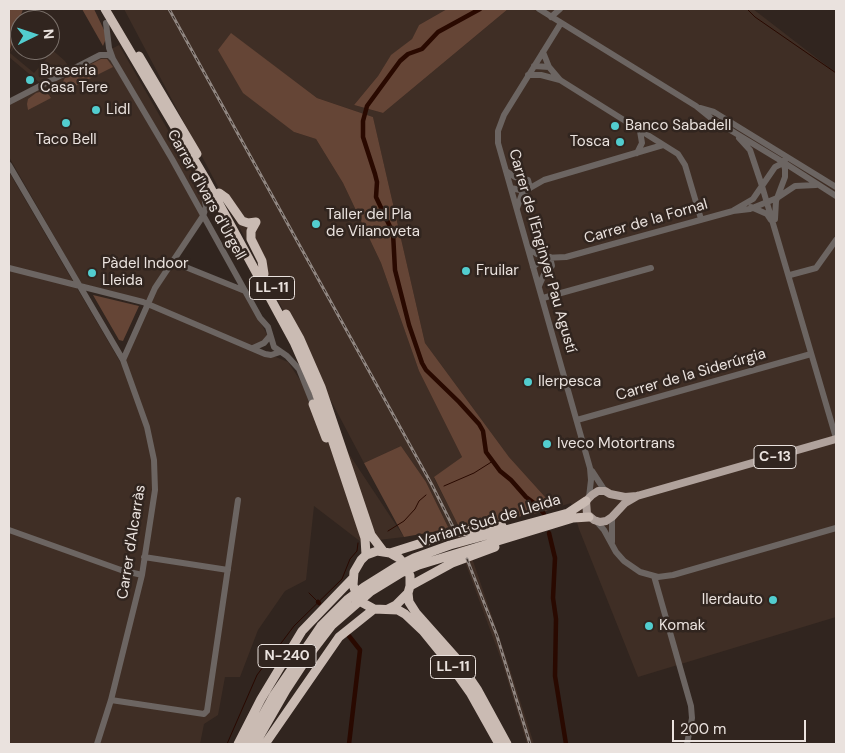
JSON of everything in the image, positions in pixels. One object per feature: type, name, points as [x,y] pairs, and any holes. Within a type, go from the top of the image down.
[{"type":"highway","points":[[99,9],[106,23]]},
{"type":"highway","name":"LL-11","points":[[105,9],[205,178],[294,342],[316,392],[365,538],[366,555]]},
{"type":"highway","name":"LL-11","points":[[112,9],[219,192],[310,361],[334,422],[371,535],[387,552],[400,558],[406,566],[410,576],[409,602],[416,613],[451,652],[477,688],[507,744]]},
{"type":"highway","points":[[219,192],[226,198],[242,221],[248,223],[256,222],[251,230],[251,239],[262,261],[264,274]]},
{"type":"highway","points":[[313,404],[352,501]]},
{"type":"highway","name":"Variant Sud de Lleida","points":[[416,562],[459,552],[543,524],[574,510],[588,499]]},
{"type":"highway","name":"Variant Sud de Lleida","points":[[351,602],[398,570],[450,545],[573,518],[593,519]]},
{"type":"highway","name":"N-240","points":[[387,552],[453,533],[543,524]]},
{"type":"highway","name":"N-240","points":[[409,590],[452,563],[543,524]]},
{"type":"highway","points":[[374,609],[358,598],[352,579],[356,565],[366,555],[387,552]]},
{"type":"highway","name":"N-240","points":[[238,744],[261,699],[302,631],[352,579]]},
{"type":"highway","points":[[388,609],[396,606],[409,590]]},
{"type":"highway","name":"N-240","points":[[247,744],[274,695],[321,626],[351,602]]},
{"type":"highway","name":"N-240","points":[[255,744],[286,690],[309,655],[351,602]]},
{"type":"highway","name":"LL-11","points":[[374,609],[398,610],[423,631],[471,694],[499,744]]},
{"type":"highway","name":"N-240","points":[[265,744],[339,637],[374,609]]},
{"type":"main road","name":"C-13","points":[[588,499],[595,492],[608,492],[625,497],[637,496],[836,436]]},
{"type":"main road","points":[[608,492],[615,502],[614,515]]},
{"type":"main road","name":"C-13","points":[[593,519],[606,521],[625,503],[637,496]]},
{"type":"main road","points":[[588,499],[585,509],[593,519]]},
{"type":"street","points":[[539,9],[696,106],[712,119],[836,196]]},
{"type":"street","points":[[551,17],[560,9]]},
{"type":"street","name":"Carrer d'Ivars d'Urgell","points":[[106,23],[108,48],[113,59],[172,159],[260,318],[268,327],[274,347],[287,356],[299,369],[313,404]]},
{"type":"street","name":"Carrer de l'Enginyer Pau Agustí","points":[[560,23],[504,115],[498,131],[498,143],[590,468],[591,480],[588,499]]},
{"type":"street","points":[[9,102],[100,55],[105,49],[108,40]]},
{"type":"street","points":[[543,52],[549,67],[560,80],[678,154],[682,159],[701,219]]},
{"type":"street","points":[[100,55],[109,55],[113,59]]},
{"type":"street","points":[[534,66],[549,67]]},
{"type":"street","points":[[534,66],[541,75]]},
{"type":"street","points":[[528,75],[541,75],[560,80]]},
{"type":"street","points":[[696,106],[714,112],[836,187]]},
{"type":"street","points":[[637,153],[642,143],[640,131]]},
{"type":"street","points":[[736,134],[750,150],[762,186],[790,275],[811,354],[836,436]]},
{"type":"street","points":[[516,210],[522,194],[544,180],[663,145]]},
{"type":"street","points":[[776,230],[775,210],[785,169],[779,152]]},
{"type":"street","points":[[783,162],[793,161]]},
{"type":"street","name":"Carrer de la Fornal","points":[[733,211],[757,194],[775,166],[783,162]]},
{"type":"street","name":"Carrer d'Alcarràs","points":[[9,165],[123,360],[147,427],[154,460],[155,490],[142,575],[111,700],[97,744]]},
{"type":"street","points":[[506,171],[515,177],[528,180],[544,180]]},
{"type":"street","points":[[769,175],[780,177],[782,182]]},
{"type":"street","points":[[528,180],[530,188]]},
{"type":"street","points":[[510,188],[528,180]]},
{"type":"street","name":"Carrer de la Fornal","points":[[528,248],[537,254],[550,257],[566,257],[701,219],[751,208],[777,198],[795,186],[817,185]]},
{"type":"street","points":[[510,188],[520,190],[530,188]]},
{"type":"street","points":[[123,360],[155,288],[203,216],[206,207],[203,191]]},
{"type":"street","points":[[749,201],[751,208],[768,214],[776,230]]},
{"type":"street","points":[[790,275],[816,268],[836,240]]},
{"type":"street","points":[[533,267],[542,259],[550,257],[552,266]]},
{"type":"street","name":"Carrer de la Fornal","points":[[539,286],[545,272],[566,257]]},
{"type":"street","points":[[173,262],[245,291]]},
{"type":"street","name":"Carrer de la Fornal","points":[[533,267],[543,268],[552,266]]},
{"type":"street","points":[[9,268],[147,304],[268,355],[280,352]]},
{"type":"street","points":[[543,298],[651,268]]},
{"type":"street","points":[[253,348],[264,344],[270,336]]},
{"type":"street","name":"Carrer de la Siderúrgia","points":[[577,420],[811,354]]},
{"type":"street","name":"Carrer de l'Enginyer Pau Agustí","points":[[590,468],[608,492]]},
{"type":"street","points":[[111,700],[206,713],[238,500]]},
{"type":"street","points":[[614,515],[611,532],[614,548]]},
{"type":"street","points":[[593,519],[609,537],[618,556],[644,574],[654,576],[672,575],[836,528]]},
{"type":"street","points":[[9,530],[119,570],[142,575]]},
{"type":"street","points":[[144,557],[228,570]]},
{"type":"street","points":[[654,576],[690,702],[692,718],[687,744]]},
{"type":"shaded area","points":[[10,9],[23,9],[10,10],[9,53]]},
{"type":"shaded area","points":[[82,9],[94,9],[105,32],[103,46]]},
{"type":"shaded area","points":[[124,9],[447,9],[419,25],[412,39],[390,57],[378,76],[354,105],[383,113],[508,9],[753,9],[836,73],[836,617],[638,677],[579,529],[571,503],[555,508],[509,457],[425,343],[373,117],[317,98],[231,34],[294,132],[316,139],[343,183],[381,263],[419,371],[462,457],[434,478],[459,527],[473,561],[534,744],[527,744],[502,662],[465,562],[426,482],[401,446],[364,463]]},
{"type":"shaded area","points":[[447,9],[508,9],[383,113],[354,105],[378,76],[391,55],[412,39],[419,25]]},
{"type":"shaded area","points":[[231,33],[317,98],[373,117],[425,343],[509,457],[555,508],[534,514],[459,527],[434,477],[462,457],[419,371],[381,263],[343,183],[316,139],[294,132],[243,93],[218,50]]},
{"type":"shaded area","points":[[119,45],[203,191],[206,207],[174,262],[242,289],[269,338],[254,348],[288,362],[404,537],[361,542],[314,506],[306,580],[285,591],[258,630],[240,677],[225,677],[218,715],[204,724],[200,744],[9,744],[9,172],[129,377],[123,360],[147,304],[81,283],[9,157],[9,105],[48,82]]},
{"type":"shaded area","points":[[60,57],[65,61],[69,67],[40,83],[13,60],[18,60],[34,73],[45,60],[60,60]]},
{"type":"shaded area","points":[[101,59],[107,59],[113,67],[63,92],[61,85],[65,78]]},
{"type":"shaded area","points":[[43,91],[51,98],[28,110],[28,99],[36,93]]},
{"type":"shaded area","points":[[93,295],[139,306],[123,341],[119,340]]},
{"type":"shaded area","points":[[401,446],[426,482],[449,529],[404,537],[364,463]]},
{"type":"waterway","points":[[480,9],[438,32],[422,49],[408,54],[400,61],[367,106],[363,121],[363,137],[377,182],[376,197],[393,233],[395,270],[409,325],[422,363],[426,370],[479,424],[483,431],[486,452],[500,471],[526,497],[538,506],[544,514]]},
{"type":"waterway","points":[[747,9],[755,17],[836,73]]},
{"type":"waterway","points":[[444,486],[474,473],[493,461]]},
{"type":"waterway","points":[[388,531],[404,521],[426,495]]},
{"type":"waterway","points":[[549,533],[555,558],[553,598],[556,619],[555,676],[566,744]]},
{"type":"waterway","points":[[227,744],[257,675],[294,626],[342,579],[350,559],[357,551],[358,543]]},
{"type":"waterway","points":[[309,593],[317,601]]},
{"type":"waterway","points":[[349,636],[360,650],[349,744]]},
{"type":"railway","points":[[169,9],[432,485],[454,529]]},
{"type":"railway","points":[[467,559],[497,636],[530,744]]},
{"type":"place","name":"Braseria Casa Tere","points":[[30,80]]},
{"type":"place","name":"Lidl","points":[[96,110]]},
{"type":"place","name":"Taco Bell","points":[[66,123]]},
{"type":"place","name":"Banco Sabadell","points":[[615,126]]},
{"type":"place","name":"Tosca","points":[[620,142]]},
{"type":"place","name":"Taller del Pla de Vilanoveta","points":[[316,224]]},
{"type":"place","name":"Fruilar","points":[[466,271]]},
{"type":"place","name":"Pàdel Indoor Lleida","points":[[92,273]]},
{"type":"place","name":"Ilerpesca","points":[[528,382]]},
{"type":"place","name":"Iveco Motortrans","points":[[547,444]]},
{"type":"place","name":"Ilerdauto","points":[[773,600]]},
{"type":"place","name":"Komak","points":[[649,626]]}]
